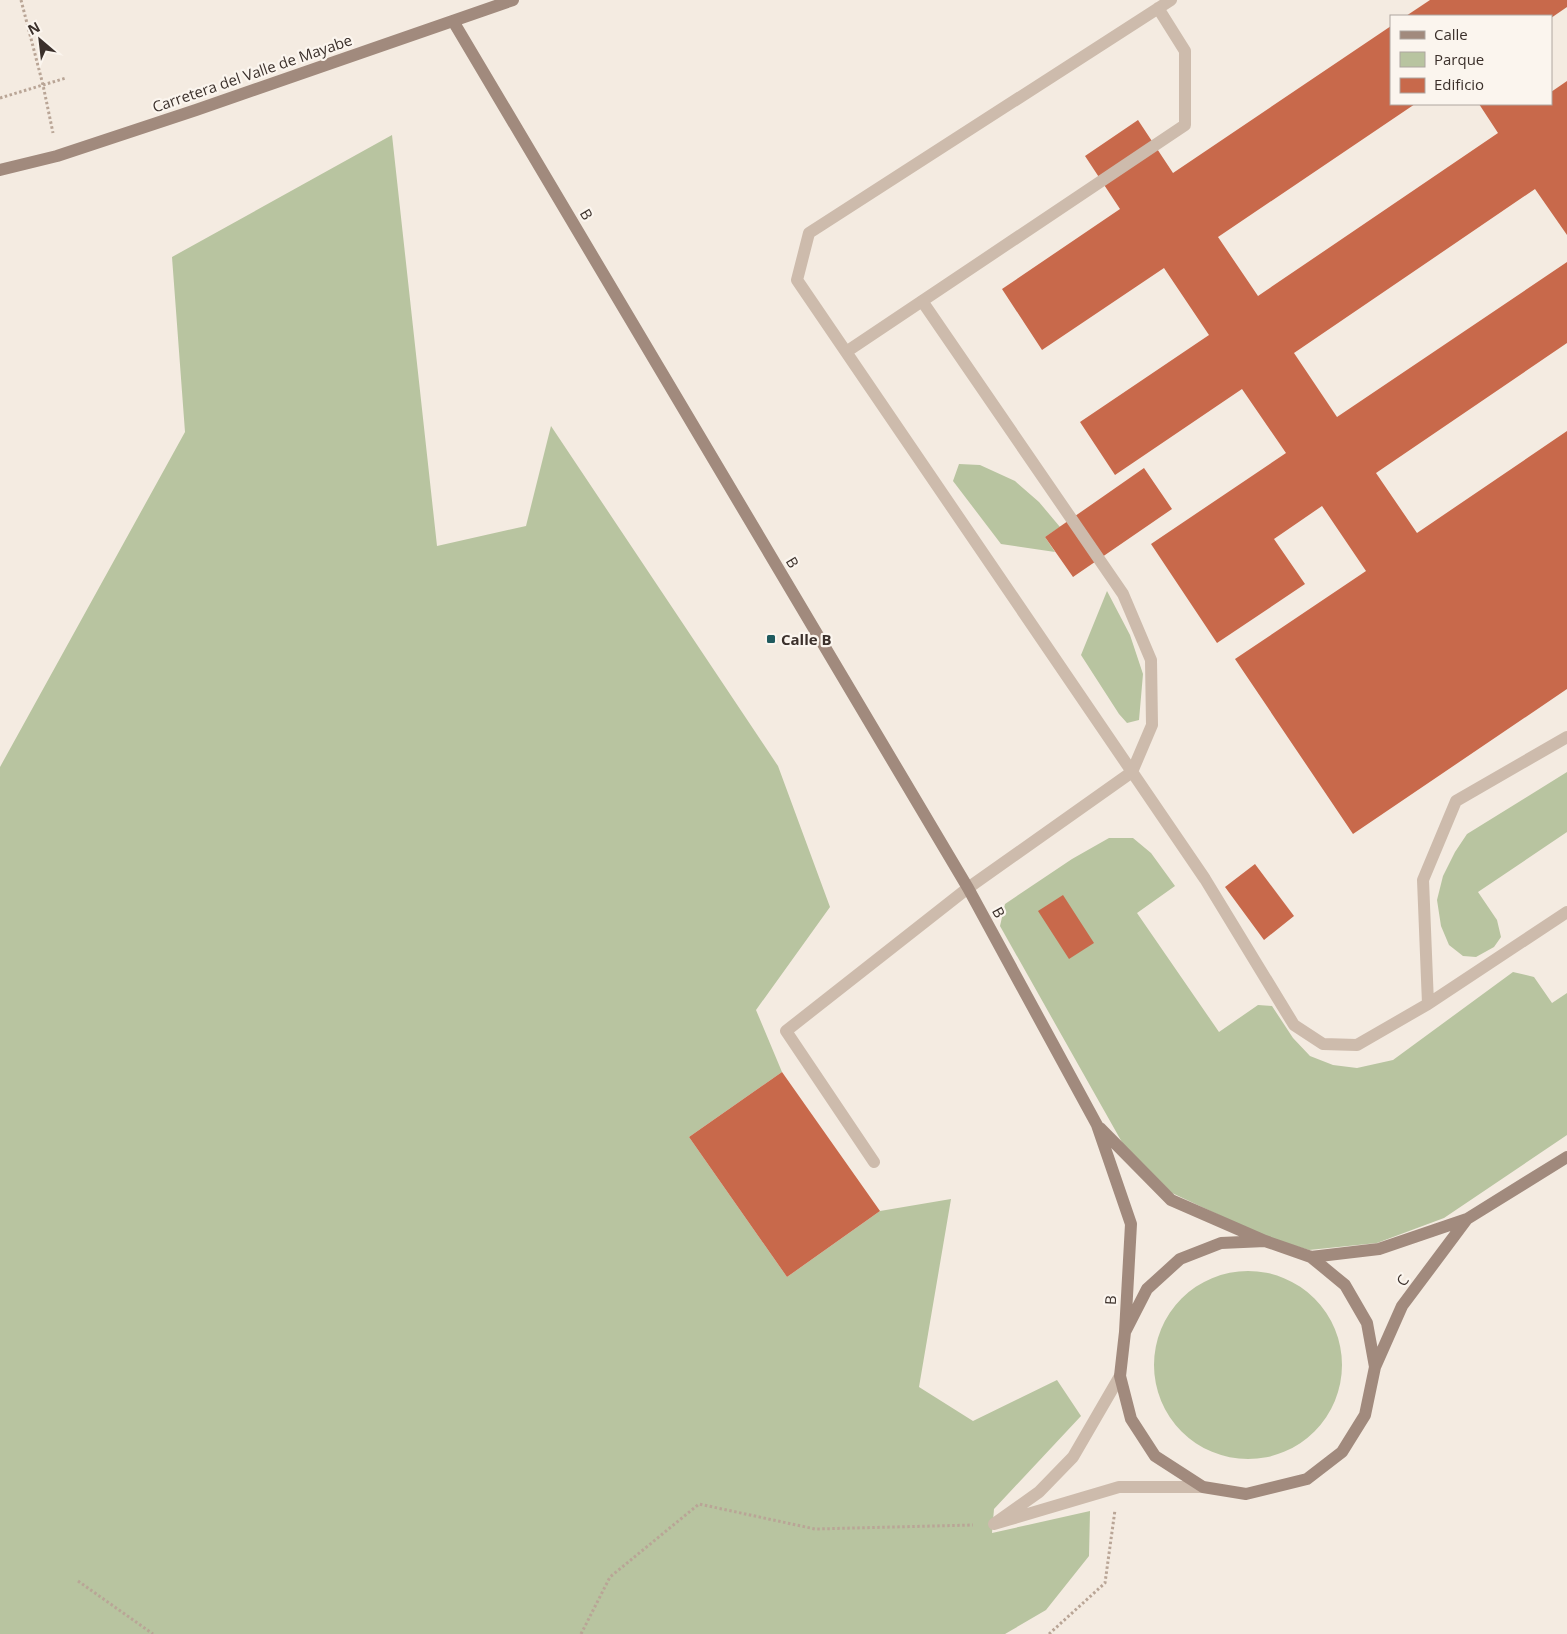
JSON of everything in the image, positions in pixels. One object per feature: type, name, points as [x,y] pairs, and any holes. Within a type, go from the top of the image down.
[{"type":"street","name":"Carretera del Valle de Mayabe","points":[[0,170],[57,156],[196,110],[513,0]]},
{"type":"street","points":[[1172,0],[809,233],[797,280],[1205,879],[1294,1025],[1323,1044],[1357,1045],[1428,1004],[1567,912]]},
{"type":"street","points":[[846,352],[1185,125],[1186,51],[1158,8]]},
{"type":"street","name":"B","points":[[453,21],[968,888],[1097,1125],[1131,1224],[1125,1332],[1120,1376]]},
{"type":"street","points":[[874,1162],[786,1031],[968,888],[1132,772],[1152,725],[1151,660],[1123,594],[922,301]]},
{"type":"street","points":[[1428,1004],[1423,880],[1456,801],[1567,737]]},
{"type":"street","name":"B","points":[[1097,1125],[1171,1200],[1265,1241],[1311,1257]]},
{"type":"street","name":"C","points":[[1311,1257],[1379,1249],[1467,1219],[1567,1156]]},
{"type":"street","name":"C","points":[[1375,1366],[1402,1306],[1467,1219]]},
{"type":"street","points":[[1125,1332],[1147,1289],[1180,1259],[1221,1243],[1265,1241]]},
{"type":"street","points":[[994,1524],[1118,1487],[1203,1487],[1246,1494],[1306,1479],[1342,1452],[1366,1415],[1375,1366],[1367,1323],[1354,1300],[1345,1285],[1311,1257]]},
{"type":"street","points":[[1120,1376],[1131,1419],[1155,1456],[1203,1487]]},
{"type":"street","points":[[994,1524],[1039,1492],[1073,1456],[1120,1376]]},
{"type":"path","points":[[20,0],[43,84],[57,156]]},
{"type":"path","points":[[0,98],[66,78]]},
{"type":"path","points":[[1050,1634],[1105,1583],[1118,1487]]},
{"type":"path","points":[[582,1634],[610,1577],[699,1504],[815,1528],[994,1524]]},
{"type":"path","points":[[78,1580],[152,1634]]},
{"type":"green space","points":[[392,135],[437,546],[526,526],[551,426],[778,766],[830,907],[756,1010],[782,1072],[689,1137],[787,1277],[880,1211],[951,1199],[919,1387],[973,1421],[1057,1380],[1081,1416],[994,1509],[992,1533],[1090,1511],[1089,1556],[1046,1610],[1005,1634],[0,1634],[0,767],[185,432],[172,257]]},
{"type":"green space","points":[[959,464],[980,465],[1015,481],[1039,502],[1060,527],[1045,537],[1055,552],[1001,544],[953,481]]},
{"type":"green space","points":[[1107,591],[1130,635],[1143,674],[1139,720],[1127,723],[1119,714],[1081,655]]},
{"type":"green space","points":[[1567,772],[1567,832],[1478,892],[1497,920],[1501,937],[1494,947],[1476,957],[1463,956],[1449,945],[1441,926],[1437,900],[1443,876],[1455,852],[1467,834]]},
{"type":"green space","points":[[1109,838],[1133,838],[1151,853],[1175,886],[1137,913],[1219,1032],[1258,1005],[1272,1006],[1293,1038],[1310,1056],[1333,1065],[1357,1068],[1393,1060],[1513,972],[1534,977],[1552,1003],[1567,993],[1567,1135],[1444,1218],[1377,1243],[1309,1250],[1266,1237],[1172,1193],[1123,1144],[1000,926],[1005,904],[1072,859]]},
{"type":"green space","points":[[1239,1271],[1257,1271],[1284,1278],[1315,1298],[1335,1329],[1342,1356],[1342,1374],[1335,1401],[1315,1432],[1284,1452],[1257,1459],[1239,1459],[1221,1455],[1204,1448],[1188,1438],[1175,1425],[1165,1409],[1158,1392],[1154,1374],[1154,1356],[1158,1338],[1165,1321],[1175,1305],[1188,1292],[1204,1282],[1221,1275]]},
{"type":"building","points":[[1430,0],[1567,0],[1567,7],[1552,17],[1552,15],[1408,15]]},
{"type":"building","points":[[1390,27],[1390,105],[1414,105],[1218,237],[1258,296],[1498,133],[1480,105],[1552,105],[1552,91],[1567,81],[1567,235],[1535,189],[1294,353],[1337,417],[1567,262],[1567,343],[1376,473],[1417,533],[1567,431],[1567,689],[1353,834],[1235,659],[1366,571],[1322,506],[1274,539],[1305,584],[1217,643],[1151,544],[1286,453],[1242,389],[1115,475],[1080,422],[1209,335],[1164,268],[1042,350],[1002,289],[1120,209],[1085,156],[1138,120],[1173,173]]},
{"type":"building","points":[[1144,468],[1172,509],[1073,577],[1045,537]]},
{"type":"building","points":[[1255,864],[1294,916],[1264,940],[1225,887]]},
{"type":"building","points":[[1063,895],[1094,943],[1069,959],[1038,911]]},
{"type":"building","points":[[782,1072],[880,1211],[787,1277],[689,1137]]},
{"type":"place","name":"Calle B","points":[[771,639]]}]
